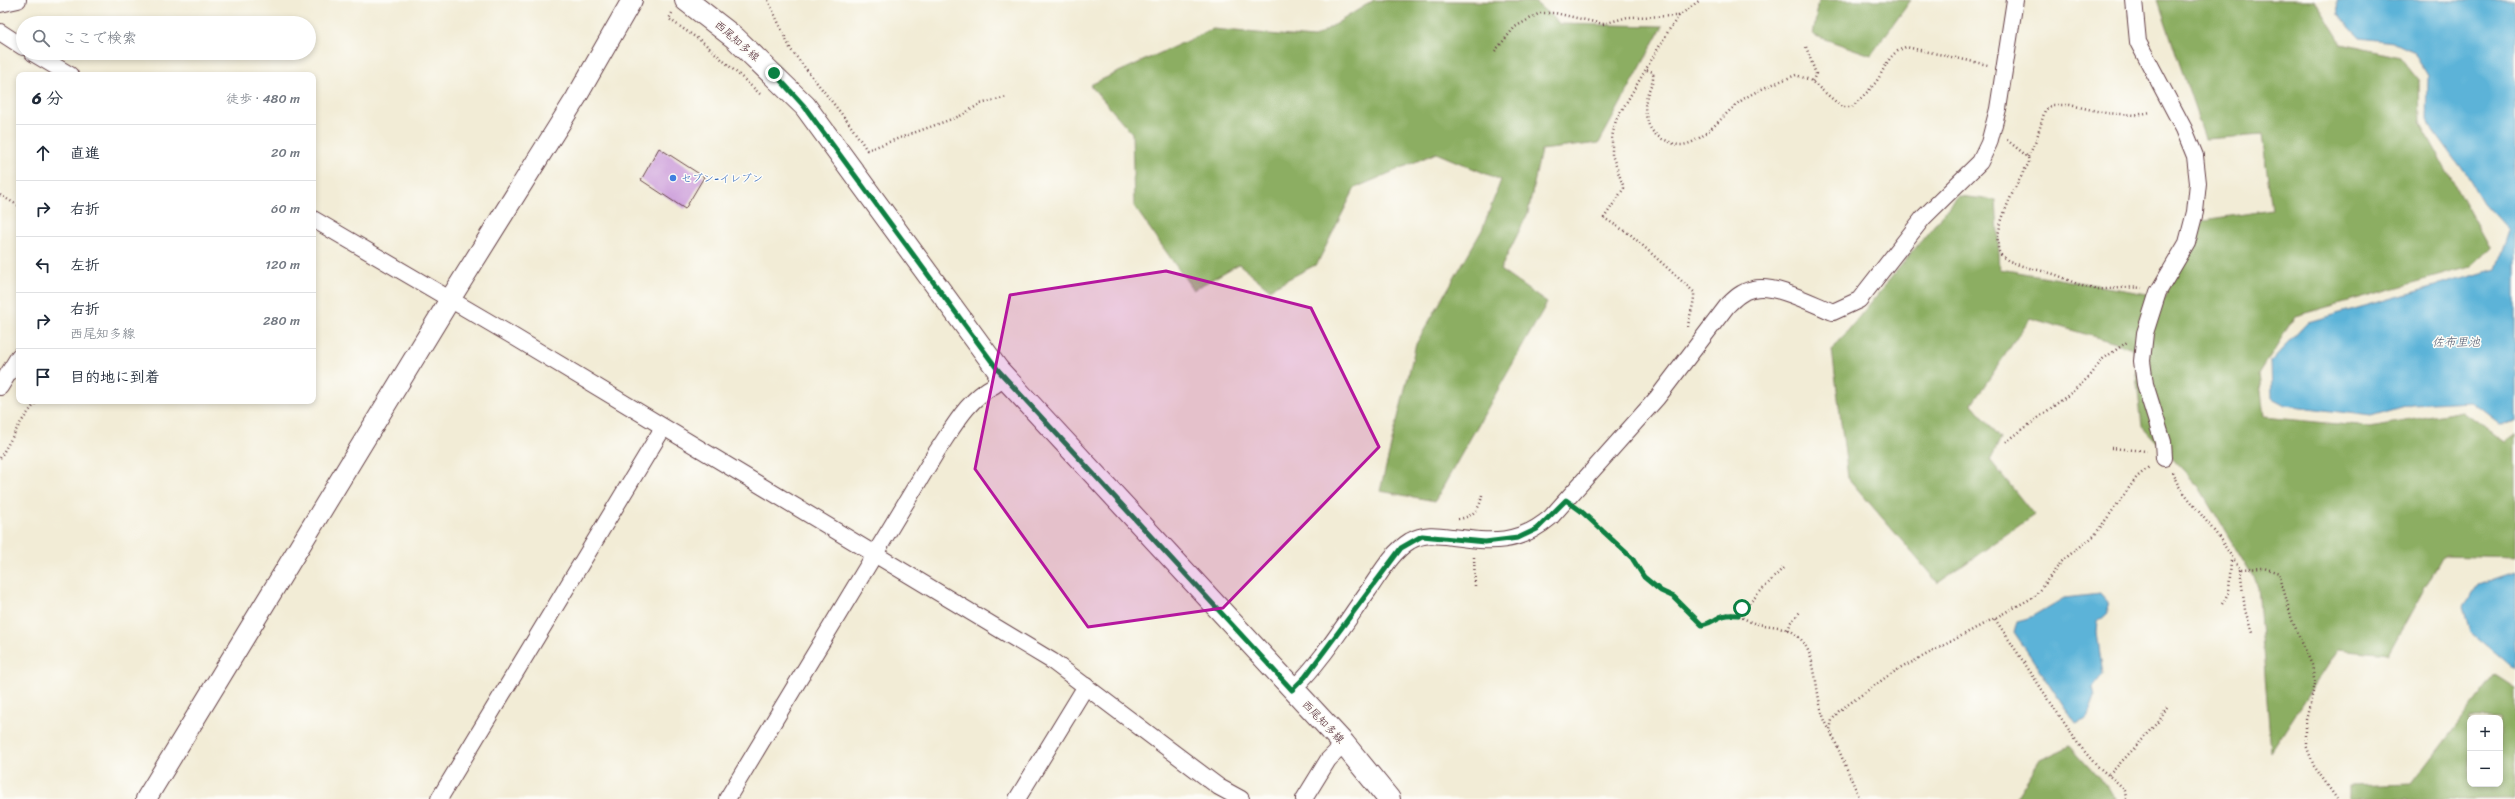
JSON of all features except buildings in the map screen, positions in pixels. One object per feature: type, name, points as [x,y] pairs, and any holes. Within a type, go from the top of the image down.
[{"type":"main road","name":"西尾知多線","points":[[686,0],[735,38],[774,73],[804,106],[998,370],[1292,690],[1344,744],[1389,799]]},
{"type":"street","points":[[0,4],[18,0]]},
{"type":"street","points":[[146,799],[449,300],[576,98],[632,0]]},
{"type":"street","points":[[1292,690],[1305,677],[1401,548],[1422,536],[1437,535],[1485,542],[1518,538],[1537,529],[1566,500],[1657,398],[1727,306],[1738,295],[1753,288],[1771,288],[1833,312],[1859,300],[1923,218],[1980,162],[1991,136],[2015,0]]},
{"type":"street","points":[[2134,0],[2138,42],[2184,129],[2195,156],[2198,183],[2195,212],[2187,243],[2158,292],[2145,333],[2142,361],[2144,384],[2163,442],[2164,456]]},
{"type":"street","points":[[0,32],[16,42]]},
{"type":"street","points":[[45,60],[65,72]]},
{"type":"street","points":[[316,221],[511,335],[663,428],[1052,661],[1219,787],[1241,799]]},
{"type":"street","points":[[0,388],[16,361]]},
{"type":"street","points":[[727,799],[962,413],[982,392],[995,385],[998,370]]},
{"type":"street","points":[[439,799],[663,428]]},
{"type":"street","points":[[1017,799],[1086,686]]},
{"type":"street","points":[[1304,799],[1328,760],[1344,744]]},
{"type":"path","points":[[768,0],[791,50],[848,122],[866,150],[960,116],[980,104],[1007,97]]},
{"type":"path","points":[[1699,342],[1689,336],[1687,330],[1689,313],[1695,298],[1694,292],[1631,235],[1604,218],[1624,188],[1612,155],[1613,131],[1616,120],[1657,50],[1679,16],[1700,0]]},
{"type":"path","points":[[1495,51],[1515,27],[1540,13],[1555,13],[1603,24],[1628,17],[1679,16]]},
{"type":"path","points":[[1806,47],[1816,74],[1812,82]]},
{"type":"path","points":[[1646,70],[1653,72],[1654,78],[1644,100],[1650,128],[1658,138],[1679,145],[1688,144],[1713,128],[1738,103],[1760,89],[1796,75],[1812,82],[1842,107],[1852,107],[1876,81],[1888,58],[1906,47],[2004,68]]},
{"type":"path","points":[[2151,112],[2136,114],[2106,113],[2070,105],[2052,105],[2045,110],[2036,141],[2028,157],[2028,163],[2010,199],[1997,238],[1996,248],[2002,256],[2010,261],[2057,275],[2085,288],[2139,287],[2158,292]]},
{"type":"path","points":[[1991,136],[2007,140],[2028,157]]},
{"type":"path","points":[[0,195],[16,204]]},
{"type":"path","points":[[2006,442],[2071,393],[2090,376],[2103,359],[2137,335],[2145,333]]},
{"type":"path","points":[[0,458],[35,404]]},
{"type":"path","points":[[2111,448],[2164,456]]},
{"type":"path","points":[[2164,456],[2178,485],[2218,536],[2240,569],[2244,610],[2252,633]]},
{"type":"path","points":[[1830,730],[1832,720],[1839,711],[1885,678],[1935,649],[2034,597],[2064,560],[2094,536],[2145,468],[2164,456]]},
{"type":"path","points":[[1437,535],[1442,523],[1472,514],[1480,506],[1482,495]]},
{"type":"path","points":[[1566,500],[1581,511],[1632,558],[1644,577],[1661,591],[1678,600],[1702,625],[1708,624],[1718,616],[1738,615],[1755,624],[1788,630],[1809,653],[1816,694],[1826,724],[1860,799]]},
{"type":"path","points":[[1474,540],[1476,586]]},
{"type":"path","points":[[2222,604],[2229,592],[2232,558]]},
{"type":"path","points":[[1738,615],[1784,567]]},
{"type":"path","points":[[2240,569],[2264,568],[2279,573],[2292,620],[2312,665],[2315,684],[2306,720],[2306,745],[2314,766],[2337,799]]},
{"type":"path","points":[[1788,630],[1791,622],[1800,612]]},
{"type":"path","points":[[1994,619],[2079,745],[2096,765],[2109,775],[2125,791],[2126,799]]},
{"type":"path","points":[[2109,775],[2158,723],[2167,708]]},
{"type":"highlighted area","points":[[1166,271],[1311,308],[1379,447],[1223,608],[1088,627],[975,469],[1010,295]]},
{"type":"green space","points":[[1374,0],[1535,2],[1560,24],[1663,26],[1599,143],[1541,150],[1528,213],[1500,270],[1547,303],[1435,501],[1380,491],[1416,344],[1482,230],[1501,180],[1436,153],[1355,188],[1317,264],[1269,289],[1239,264],[1193,290],[1134,206],[1132,133],[1090,85],[1213,29],[1313,38]]},
{"type":"green space","points":[[1819,0],[1911,0],[1871,55],[1813,35]]},
{"type":"green space","points":[[2158,0],[2315,0],[2342,44],[2400,57],[2419,81],[2420,122],[2490,249],[2470,267],[2295,316],[2259,374],[2264,417],[2369,427],[2463,411],[2505,442],[2515,435],[2515,557],[2443,555],[2388,654],[2338,649],[2271,752],[2258,586],[2199,487],[2142,426],[2133,348],[2030,318],[1972,404],[2001,438],[1990,460],[2034,515],[1938,583],[1848,478],[1832,350],[1958,196],[1996,200],[2000,269],[2165,297],[2203,220],[2272,210],[2262,135],[2205,139]]},
{"type":"green space","points":[[2495,675],[2515,688],[2515,799],[2349,799],[2349,786],[2412,784]]},
{"type":"green space","points":[[2070,746],[2117,799],[2015,799],[2040,760]]},
{"type":"water","name":"佐布里池","points":[[2337,0],[2515,0],[2515,422],[2499,423],[2470,401],[2412,404],[2371,416],[2285,405],[2272,398],[2271,361],[2308,322],[2496,269],[2509,231],[2483,203],[2466,174],[2427,121],[2428,76],[2414,52],[2393,42],[2360,38],[2338,15]]},
{"type":"water","points":[[2515,573],[2515,669],[2471,632],[2464,607],[2479,585]]},
{"type":"water","points":[[2100,594],[2107,602],[2108,613],[2098,622],[2097,633],[2103,675],[2093,688],[2095,697],[2087,719],[2076,724],[2014,632],[2017,621],[2032,617],[2064,598]]},
{"type":"place","name":"セブン-イレブン","points":[[673,178]]},
{"type":"route","points":[[774,73],[804,106],[998,370],[1292,690],[1305,677],[1391,559],[1401,548],[1411,541],[1422,536],[1437,535],[1485,542],[1518,538],[1537,529],[1551,517],[1566,500],[1581,511],[1632,558],[1644,577],[1661,591],[1674,597],[1682,603],[1702,625],[1708,624],[1718,616],[1727,614],[1738,615],[1742,608]]}]
